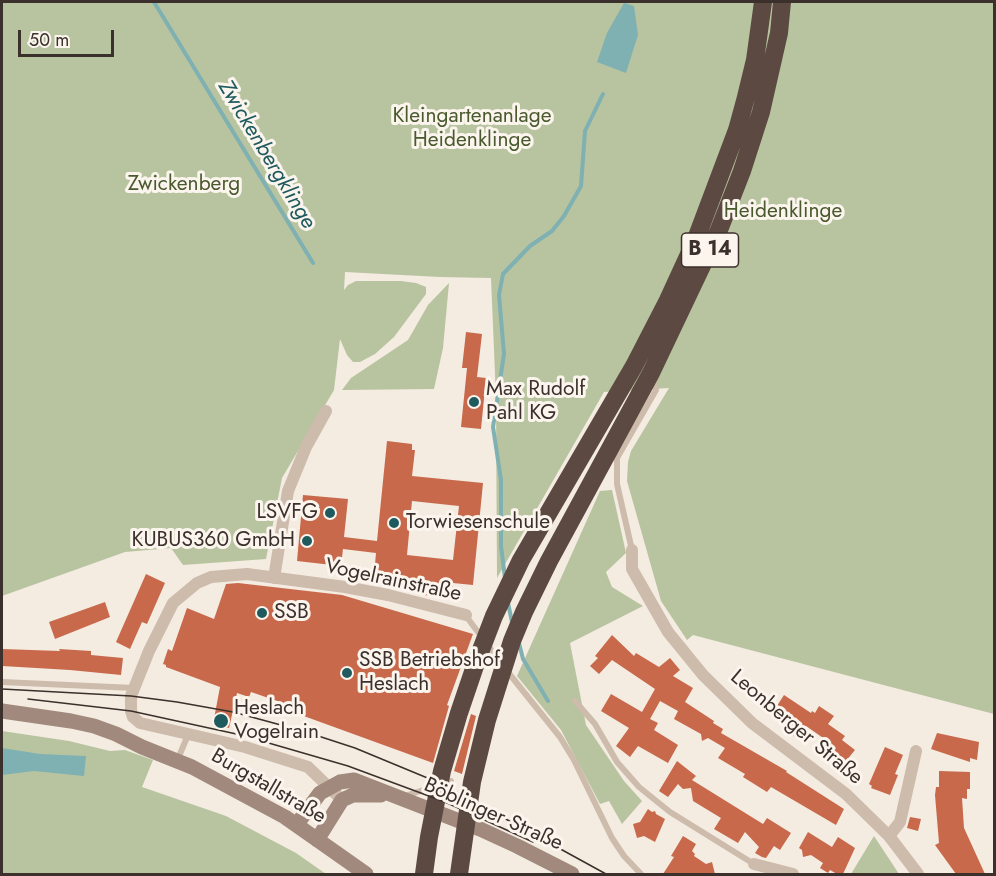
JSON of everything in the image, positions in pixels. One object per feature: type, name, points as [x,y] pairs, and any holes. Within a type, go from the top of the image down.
[{"type":"highway","name":"B 14","points":[[424,874],[442,771],[476,663],[494,616],[521,560],[634,366],[696,239],[734,139],[746,97],[755,60],[763,2]]},
{"type":"highway","name":"B 14","points":[[459,874],[472,782],[502,670],[524,612],[651,373],[701,271],[752,144],[779,33],[782,2]]},
{"type":"main road","points":[[2,711],[94,726],[142,747]]},
{"type":"main road","points":[[2,721],[42,725],[114,743],[142,747]]},
{"type":"main road","name":"Burgstallstraße","points":[[142,747],[232,787],[297,824],[366,874]]},
{"type":"main road","name":"Böblinger Straße","points":[[329,787],[354,780],[518,846],[572,874]]},
{"type":"main road","points":[[297,824],[320,793],[329,787]]},
{"type":"main road","name":"Böblinger Straße","points":[[342,800],[363,794],[399,797]]},
{"type":"main road","points":[[317,840],[342,800]]},
{"type":"street","points":[[274,578],[288,491],[306,447],[326,411]]},
{"type":"street","name":"Leonberger Straße","points":[[632,550],[633,569],[663,623],[704,675],[752,723],[846,794],[889,836],[918,874]]},
{"type":"street","name":"Vogelrainstraße","points":[[134,688],[173,603],[189,589],[211,577],[247,574],[345,587],[388,595],[466,615]]},
{"type":"street","points":[[134,688],[130,701],[133,717],[140,723],[271,754],[308,768],[342,800]]},
{"type":"street","points":[[889,836],[900,822],[916,751]]},
{"type":"street","points":[[754,864],[793,874]]},
{"type":"lane","name":"Leonberger Straße","points":[[632,550],[617,484],[617,458],[656,390],[651,373]]},
{"type":"lane","name":"Vogelrainstraße","points":[[466,615],[560,736],[574,759],[612,838],[624,856],[641,874]]},
{"type":"lane","points":[[2,682],[134,688]]},
{"type":"lane","points":[[575,701],[595,724],[617,762],[639,787],[670,812],[754,864]]},
{"type":"lane","points":[[177,761],[188,735]]},
{"type":"lane","points":[[399,797],[451,781]]},
{"type":"green space","points":[[2,2],[994,2],[994,714],[693,635],[687,640],[661,601],[627,481],[631,451],[669,388],[604,392],[497,578],[496,398],[491,278],[345,272],[344,290],[356,281],[401,281],[426,287],[426,294],[394,337],[375,354],[360,362],[353,362],[340,339],[334,390],[282,478],[266,559],[183,565],[171,548],[125,552],[2,596]]},
{"type":"green space","points":[[449,283],[443,348],[434,389],[342,390],[351,378],[408,340],[428,305]]},
{"type":"green space","points":[[612,490],[626,553],[606,572],[612,587],[643,606],[570,643],[586,725],[624,781],[642,801],[622,824],[609,801],[600,804],[561,730],[517,676],[600,491]]},
{"type":"green space","points":[[2,731],[69,741],[110,751],[125,750],[153,760],[142,787],[226,816],[296,853],[326,874],[2,874]]},
{"type":"green space","points":[[874,836],[899,874],[851,874]]},
{"type":"water","points":[[624,3],[634,6],[638,35],[626,73],[597,62],[607,33]]},
{"type":"water","points":[[2,748],[40,754],[86,756],[84,776],[34,771],[2,775]]},
{"type":"building","name":"Max Rudolf Pahl KG","points":[[466,332],[482,334],[477,377],[486,378],[481,429],[461,427],[467,368],[462,368]]},
{"type":"building","name":"Torwiesenschule","points":[[387,441],[412,444],[412,450],[415,450],[412,476],[483,483],[473,585],[453,583],[452,598],[424,595],[426,580],[374,575],[376,553],[343,549],[341,566],[297,561],[303,495],[348,499],[344,537],[377,541]],"holes":[[[412,501],[459,506],[453,560],[407,555]]]},
{"type":"building","points":[[146,574],[165,583],[147,624],[142,622],[130,649],[116,642]]},
{"type":"building","name":"SSB Betriebshof Heslach","points":[[238,583],[342,595],[473,634],[447,705],[449,706],[433,763],[290,711],[292,706],[251,692],[249,697],[237,693],[229,728],[213,724],[220,687],[163,664],[168,649],[172,651],[187,608],[214,619],[226,584]]},
{"type":"building","points":[[105,602],[110,617],[55,639],[49,622]]},
{"type":"building","points":[[612,635],[634,656],[636,653],[659,667],[670,658],[680,670],[673,676],[693,688],[685,702],[714,721],[713,723],[723,729],[721,733],[787,771],[844,809],[836,825],[771,787],[767,792],[743,777],[745,774],[718,758],[725,748],[708,738],[702,741],[701,734],[674,719],[678,711],[660,701],[650,719],[658,723],[654,730],[678,745],[668,763],[638,746],[630,757],[616,746],[629,728],[601,711],[611,694],[642,712],[655,689],[612,660],[599,674],[590,666],[598,658],[595,656]]},
{"type":"building","points":[[2,649],[91,651],[91,655],[123,658],[121,675],[2,666]]},
{"type":"building","points":[[784,695],[811,713],[812,711],[815,713],[819,706],[834,716],[828,724],[845,736],[842,740],[855,750],[846,761],[827,746],[829,742],[806,726],[798,739],[786,731],[793,722],[775,709]]},
{"type":"building","points":[[471,714],[476,716],[462,774],[454,771]]},
{"type":"building","points":[[937,733],[979,742],[977,760],[970,758],[970,762],[931,749]]},
{"type":"building","points":[[885,747],[903,755],[890,795],[871,788],[869,784]]},
{"type":"building","points":[[677,761],[696,776],[692,780],[763,824],[767,818],[791,833],[780,850],[774,846],[766,858],[762,857],[755,853],[759,847],[745,832],[738,843],[714,829],[721,818],[693,801],[691,788],[683,789],[678,784],[668,797],[659,791]]},
{"type":"building","points":[[939,771],[970,772],[970,789],[967,789],[967,799],[962,798],[964,828],[985,874],[956,874],[935,845],[939,843],[935,795],[936,787],[939,787]]},
{"type":"building","points":[[648,809],[655,811],[665,819],[655,842],[644,836],[637,838],[633,824],[640,822]]},
{"type":"building","points":[[910,817],[921,819],[918,831],[907,828]]},
{"type":"building","points":[[808,832],[832,847],[838,837],[855,848],[843,874],[830,870],[828,873],[820,868],[823,863],[811,855],[803,857],[802,850],[799,848]]},
{"type":"building","points":[[683,836],[696,844],[692,851],[694,856],[706,864],[712,862],[715,874],[663,874],[674,857],[671,856]]},
{"type":"waterway","name":"Zwickenbergklinge","points":[[154,2],[313,263]]},
{"type":"waterway","name":"Heidenklinge","points":[[505,578],[501,546],[501,480],[493,427],[504,354],[499,295],[503,274],[530,246],[552,231],[564,216],[581,186],[585,131],[603,94]]},
{"type":"waterway","name":"Heidenklinge","points":[[508,603],[512,622]]},
{"type":"waterway","name":"Heidenklinge","points":[[519,643],[523,659],[548,701]]},
{"type":"tram line","points":[[2,689],[131,696],[177,702],[233,712],[303,731],[355,748],[442,784],[606,874]]},
{"type":"tram line","points":[[28,699],[131,711],[241,735],[348,766],[445,802],[533,842]]},
{"type":"place","name":"Max Rudolf Pahl KG","points":[[474,402]]},
{"type":"place","name":"LSVFG","points":[[330,513]]},
{"type":"place","name":"Torwiesenschule","points":[[394,523]]},
{"type":"place","name":"KUBUS360 GmbH","points":[[307,541]]},
{"type":"place","name":"SSB","points":[[262,613]]},
{"type":"place","name":"SSB Betriebshof Heslach","points":[[347,673]]},
{"type":"place","name":"Heslach Vogelrain","points":[[221,721]]},
{"type":"park label","name":"Kleingartenanlage Heidenklinge","points":[[472,129]]},
{"type":"park label","name":"Zwickenberg","points":[[184,185]]}]
